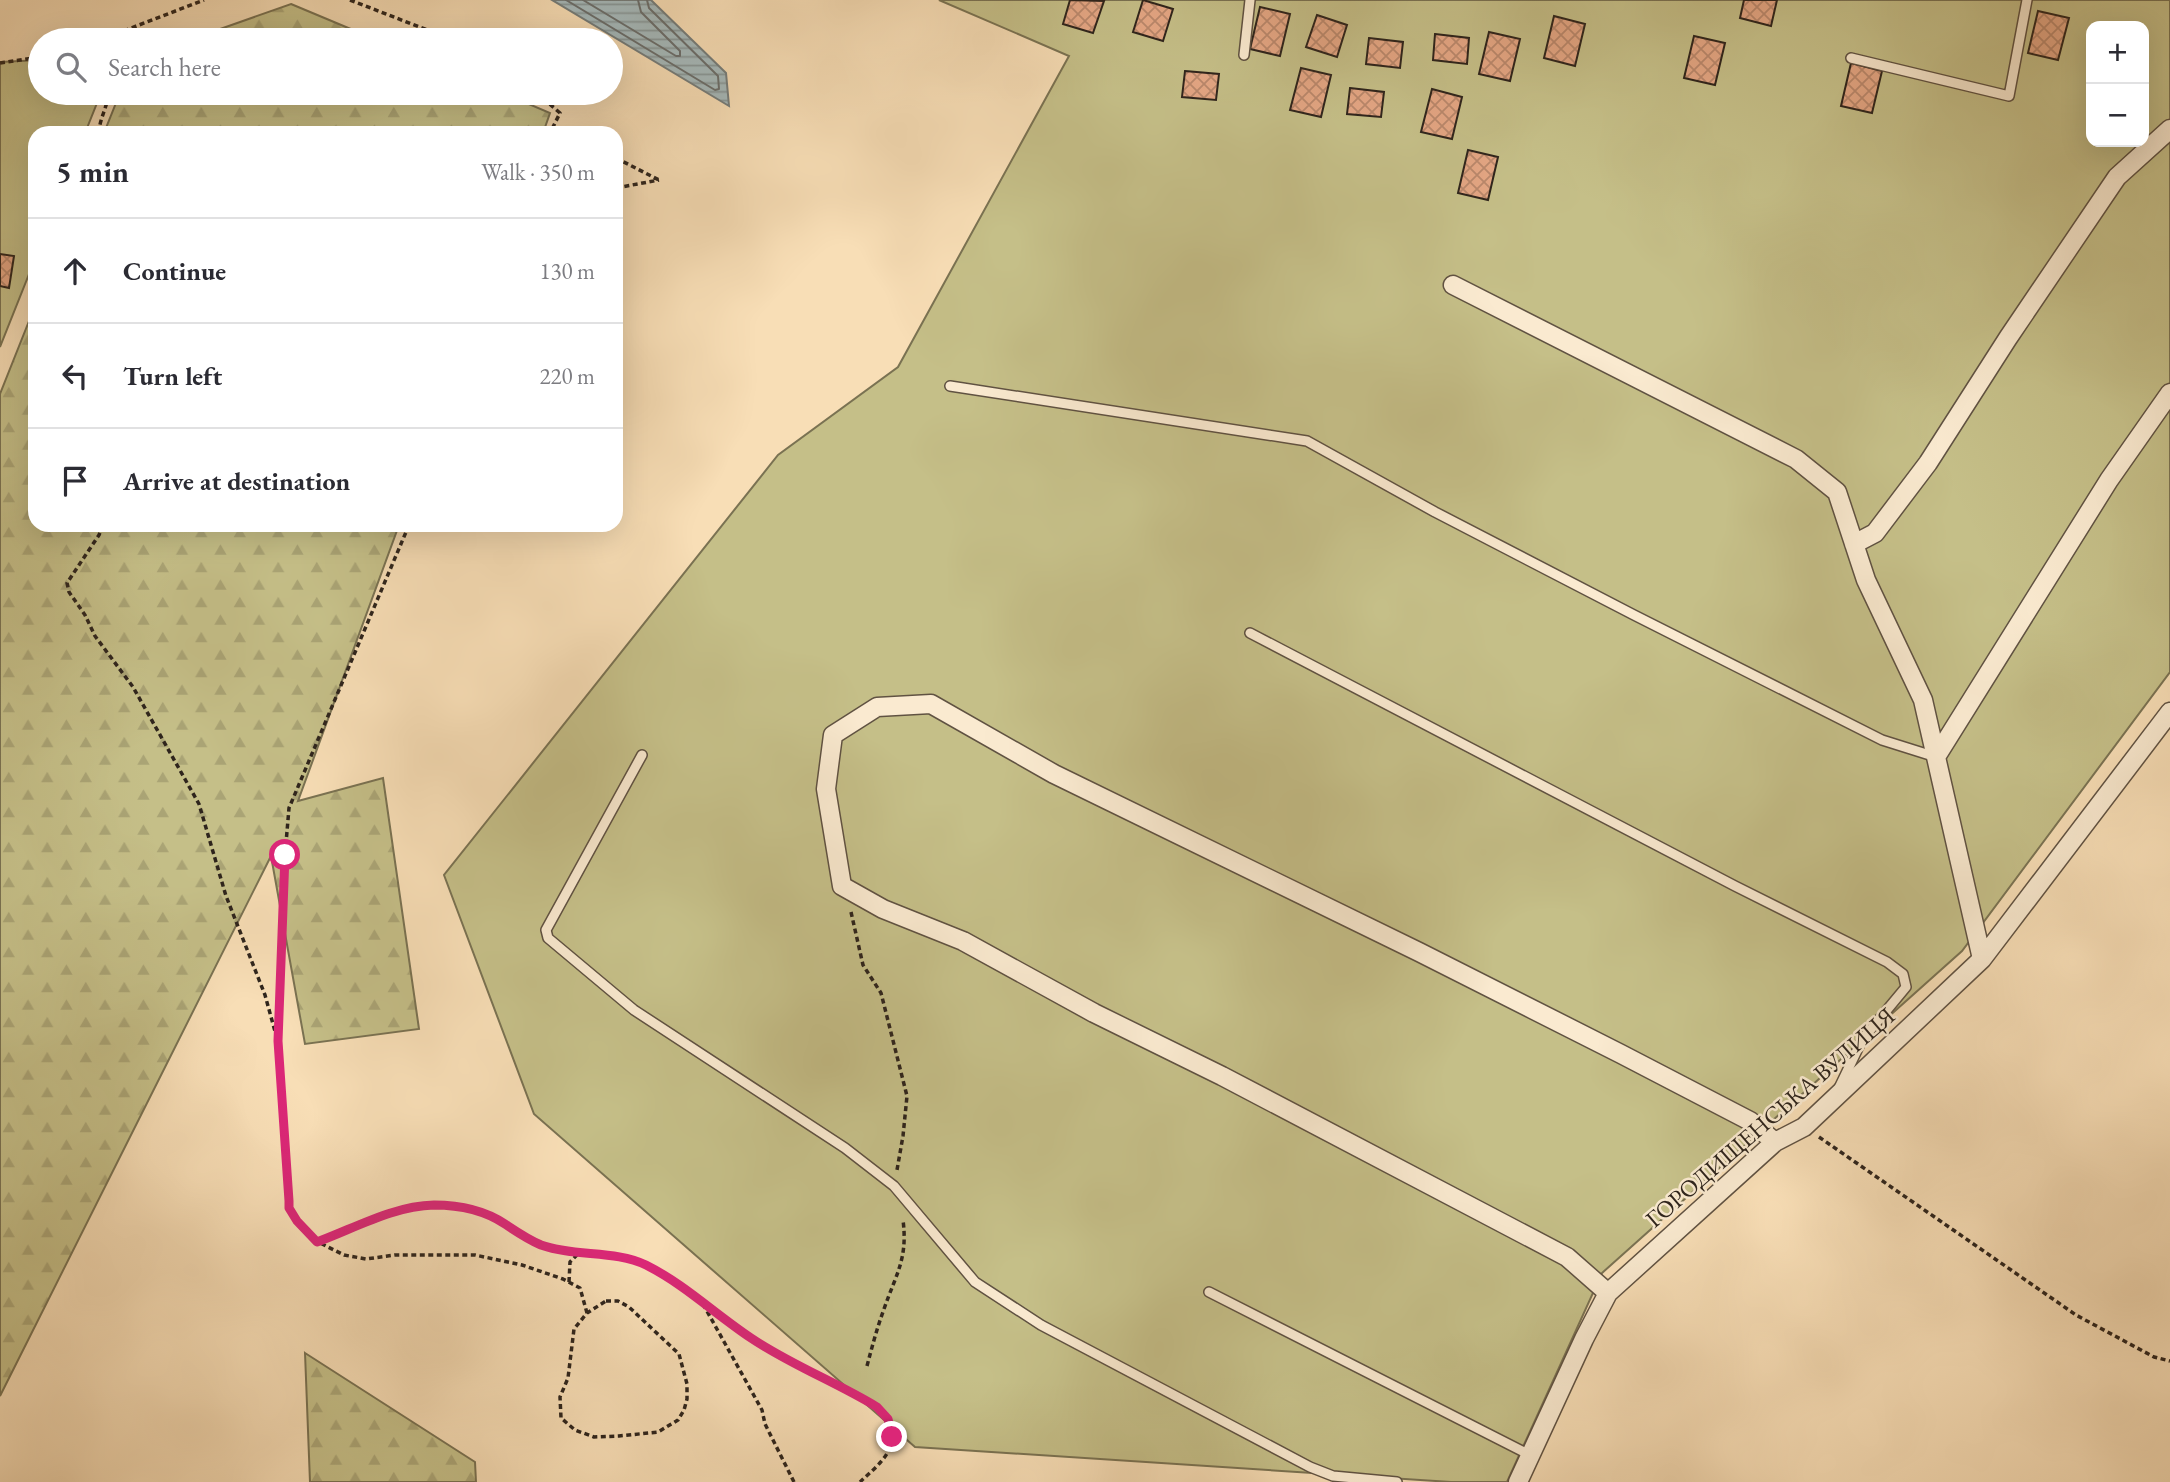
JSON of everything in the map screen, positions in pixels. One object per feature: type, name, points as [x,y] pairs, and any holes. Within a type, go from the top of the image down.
[{"type":"street","points":[[1854,544],[1875,533],[1928,463],[2008,338],[2117,177],[2170,129]]},
{"type":"street","points":[[1452,285],[1796,459],[1838,492],[1866,580],[1923,700],[1982,959]]},
{"type":"street","points":[[1936,757],[2109,480],[2170,393]]},
{"type":"street","points":[[1608,1293],[1567,1257],[1222,1076],[1094,1013],[963,941],[883,909],[842,886],[826,789],[833,735],[877,707],[931,704],[1054,774],[1633,1060],[1750,1121],[1775,1142]]},
{"type":"street","name":"ГОРОДИЩЕНСЬКА ВУЛИЦЯ","points":[[1518,1482],[1608,1293],[1775,1142],[1804,1126],[1982,959],[2170,712]]},
{"type":"lane","points":[[1244,55],[1250,0]]},
{"type":"lane","points":[[1851,58],[2009,96],[2027,0]]},
{"type":"lane","points":[[950,386],[1307,441],[1435,512],[1882,740],[1936,757]]},
{"type":"lane","points":[[1250,633],[1723,880],[1887,962],[1903,974],[1906,987],[1862,1040],[1833,1099]]},
{"type":"lane","points":[[642,755],[546,930],[548,938],[634,1010],[845,1148],[894,1186],[975,1282],[1041,1325],[1310,1467],[1333,1476],[1397,1482]]},
{"type":"lane","points":[[1209,1292],[1530,1455]]},
{"type":"path","points":[[131,28],[204,0]]},
{"type":"path","points":[[349,0],[422,28]]},
{"type":"path","points":[[0,63],[28,59]]},
{"type":"path","points":[[99,126],[107,105]]},
{"type":"path","points":[[551,105],[560,113],[554,126]]},
{"type":"path","points":[[623,162],[659,180],[623,187]]},
{"type":"path","points":[[100,532],[66,583],[69,592],[85,614],[95,636],[133,687],[199,804],[226,896],[265,995],[278,1041]]},
{"type":"path","points":[[406,532],[289,808],[278,1041],[289,1208],[301,1227],[317,1242],[337,1253],[359,1258],[475,1255],[522,1265],[580,1288],[587,1313]]},
{"type":"path","points":[[848,889],[863,965],[881,993],[906,1096],[904,1136],[894,1186]]},
{"type":"path","points":[[1804,1126],[2076,1315],[2154,1357],[2170,1361]]},
{"type":"path","points":[[317,1242],[401,1209],[449,1205],[484,1213],[522,1237],[565,1252],[619,1258],[645,1265],[679,1284],[750,1338],[793,1364],[875,1405],[884,1413],[892,1431],[891,1447],[883,1461],[860,1482]]},
{"type":"path","points":[[867,1366],[879,1322],[902,1265],[905,1238],[902,1215]]},
{"type":"path","points":[[569,1282],[570,1262],[578,1254]]},
{"type":"path","points":[[606,1301],[618,1301],[629,1307],[679,1354],[685,1374],[687,1399],[678,1420],[658,1432],[594,1437],[575,1430],[561,1418],[560,1397],[568,1378],[574,1329],[587,1313],[606,1301]]},
{"type":"path","points":[[702,1301],[762,1410],[765,1424],[794,1482]]},
{"type":"green space","points":[[939,0],[2170,0],[2170,672],[1962,951],[1602,1273],[1507,1482],[1451,1482],[915,1447],[534,1114],[444,875],[778,455],[898,367],[1069,56]]},
{"type":"green space","points":[[291,4],[348,28],[223,28]]},
{"type":"green space","points":[[28,61],[28,105],[96,105],[88,126],[28,126],[28,277],[0,347],[0,62]]},
{"type":"green space","points":[[115,105],[531,105],[550,113],[545,126],[107,126]]},
{"type":"green space","points":[[28,324],[28,532],[396,532],[298,801],[383,778],[419,1029],[305,1044],[271,856],[0,1396],[0,394]]},
{"type":"green space","points":[[305,1353],[475,1462],[476,1482],[310,1482]]},
{"type":"water","points":[[552,0],[651,0],[726,73],[729,106],[623,43],[623,28],[599,28]]},
{"type":"building","points":[[1070,0],[1104,1],[1093,33],[1063,24]]},
{"type":"building","points":[[1143,0],[1173,9],[1163,41],[1133,32]]},
{"type":"building","points":[[1744,0],[1777,0],[1771,26],[1740,18]]},
{"type":"building","points":[[1260,7],[1290,14],[1280,56],[1250,49]]},
{"type":"building","points":[[2038,11],[2069,18],[2058,60],[2028,53]]},
{"type":"building","points":[[1317,15],[1347,25],[1337,57],[1306,47]]},
{"type":"building","points":[[1554,16],[1585,24],[1575,66],[1544,58]]},
{"type":"building","points":[[1489,32],[1520,39],[1510,81],[1479,74]]},
{"type":"building","points":[[1435,34],[1469,38],[1467,64],[1433,60]]},
{"type":"building","points":[[1694,36],[1725,43],[1715,85],[1684,78]]},
{"type":"building","points":[[1369,38],[1403,42],[1400,68],[1366,64]]},
{"type":"building","points":[[1851,63],[1882,71],[1872,113],[1841,106]]},
{"type":"building","points":[[1301,68],[1331,75],[1321,117],[1290,110]]},
{"type":"building","points":[[1185,71],[1219,74],[1216,100],[1182,97]]},
{"type":"building","points":[[1350,88],[1384,92],[1381,117],[1347,114]]},
{"type":"building","points":[[1432,89],[1462,97],[1452,139],[1421,132]]},
{"type":"building","points":[[1468,150],[1498,157],[1488,200],[1458,193]]},
{"type":"building","points":[[0,254],[14,256],[9,288],[0,286]]},
{"type":"route","points":[[285,855],[278,1041],[289,1208],[306,1233],[317,1242],[401,1209],[449,1205],[484,1213],[504,1223],[522,1237],[565,1252],[632,1260],[679,1284],[750,1338],[793,1364],[877,1407],[888,1419],[892,1437]]}]
